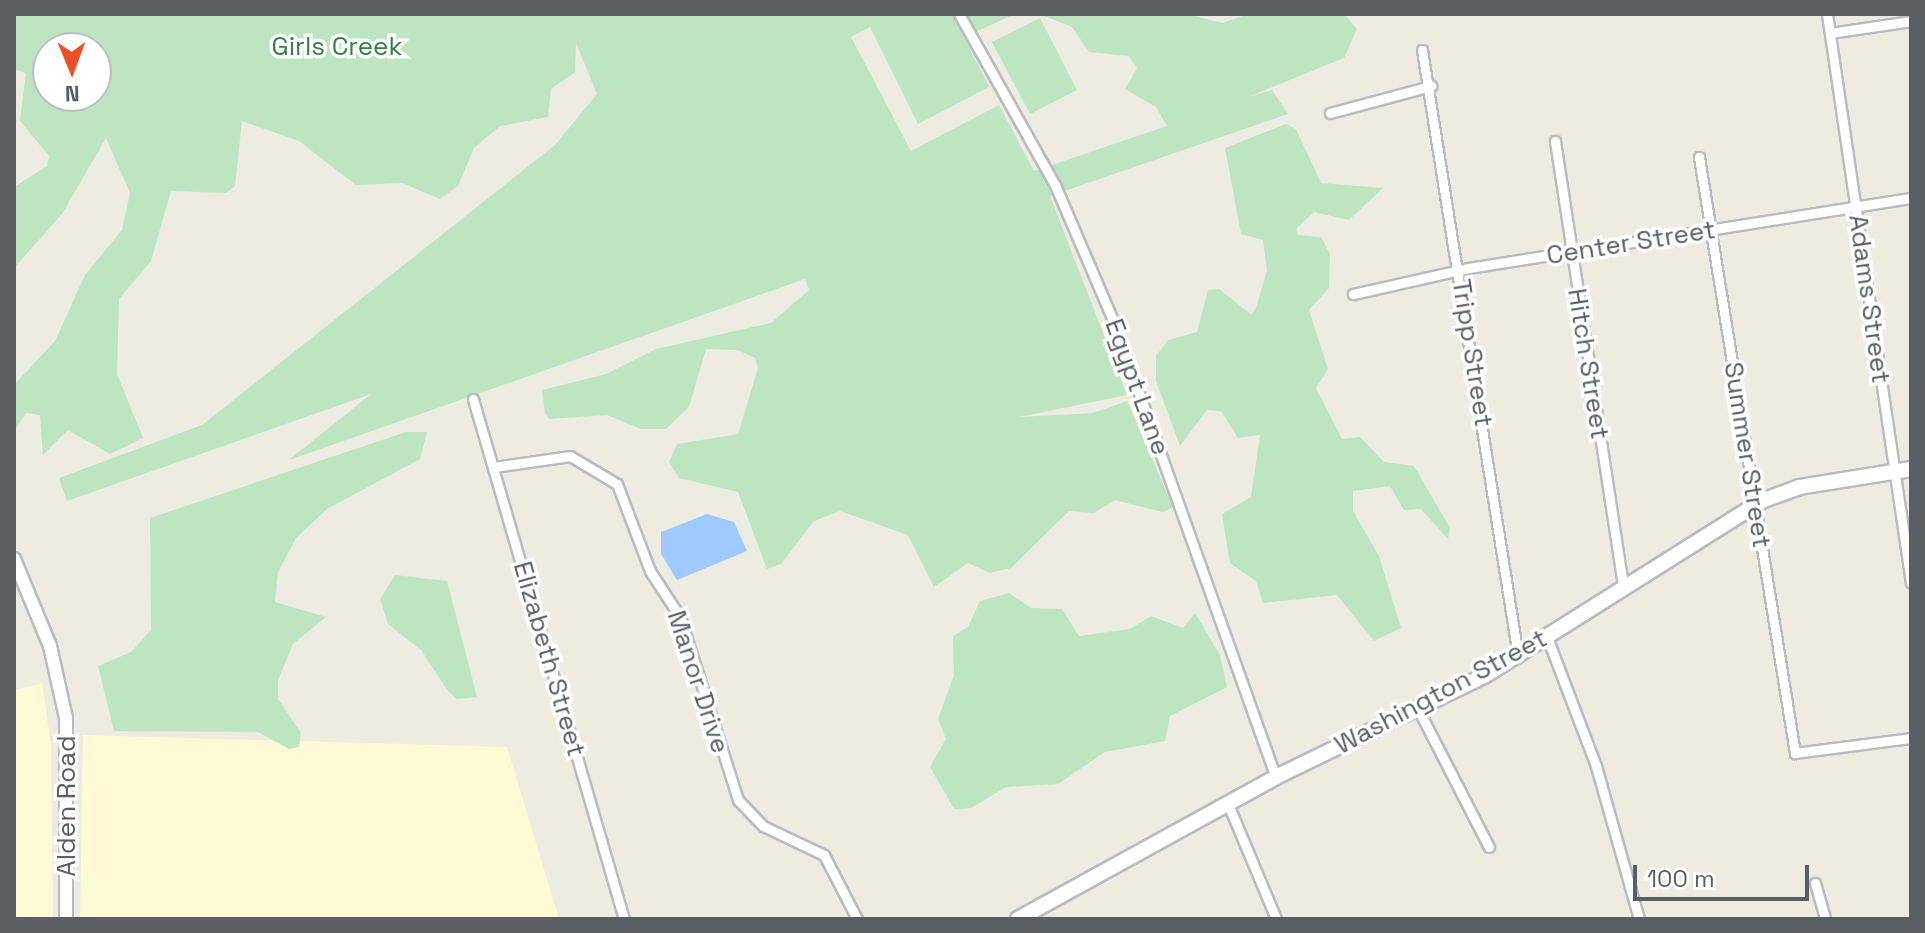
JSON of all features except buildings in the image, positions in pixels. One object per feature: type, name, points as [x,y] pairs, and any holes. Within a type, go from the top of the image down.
[{"type":"main road","name":"Washington Street","points":[[1018,919],[1276,777],[1418,709],[1518,656],[1753,506],[1799,487],[1911,469]]},
{"type":"street","name":"Egypt Lane","points":[[959,14],[1055,185],[1113,320],[1276,777]]},
{"type":"street","name":"Adams Street","points":[[1827,14],[1911,583]]},
{"type":"street","points":[[1830,33],[1911,21]]},
{"type":"street","name":"Tripp Street","points":[[1422,50],[1431,86],[1518,656]]},
{"type":"street","points":[[1330,113],[1431,86]]},
{"type":"street","name":"Hitch Street","points":[[1555,141],[1623,587]]},
{"type":"street","name":"Summer Street","points":[[1699,157],[1795,753],[1911,738]]},
{"type":"street","name":"Center Street","points":[[1353,294],[1459,271],[1911,198]]},
{"type":"street","name":"Elizabeth Street","points":[[473,399],[624,919]]},
{"type":"street","name":"Manor Drive","points":[[494,467],[561,454],[588,461],[617,484],[650,571],[680,617],[738,800],[763,826],[824,855],[857,919]]},
{"type":"street","name":"Alden Road","points":[[14,559],[50,646],[66,718],[66,919]]},
{"type":"street","points":[[1547,637],[1596,766],[1639,919]]},
{"type":"street","points":[[1418,709],[1489,847]]},
{"type":"street","points":[[1228,804],[1276,919]]},
{"type":"street","points":[[1815,883],[1825,919]]},
{"type":"shaded area","points":[[42,683],[51,745],[53,919],[14,919],[14,690]]},
{"type":"shaded area","points":[[83,735],[507,747],[559,919],[80,919]]},
{"type":"green space","name":"Girls Creek","points":[[14,14],[1015,14],[964,37],[989,87],[918,124],[870,27],[851,37],[911,151],[999,105],[1034,171],[1167,126],[1156,107],[1125,89],[1137,68],[1129,56],[1089,52],[1072,27],[1039,14],[1187,14],[1223,23],[1248,14],[1344,14],[1357,29],[1344,58],[1248,97],[1272,90],[1288,114],[1050,196],[1127,395],[1019,417],[1093,413],[1127,401],[1173,507],[1163,512],[1115,500],[1094,513],[1069,511],[1011,568],[990,573],[968,563],[934,587],[908,535],[840,511],[814,521],[781,564],[767,569],[738,492],[679,478],[669,462],[677,444],[738,434],[758,368],[755,358],[738,350],[706,349],[689,407],[666,429],[641,429],[607,415],[549,419],[545,413],[542,390],[606,374],[656,349],[771,323],[809,290],[805,279],[289,460],[371,394],[67,501],[59,478],[202,425],[555,145],[597,94],[576,43],[575,72],[551,89],[548,117],[500,126],[474,148],[458,186],[440,199],[402,183],[356,185],[299,141],[242,121],[235,186],[226,193],[171,191],[151,261],[119,299],[117,374],[143,438],[110,454],[68,430],[43,455],[40,415],[26,413],[14,432],[14,385],[55,341],[85,275],[122,230],[130,193],[106,138],[62,214],[14,268],[14,187],[47,166],[49,156],[20,121],[26,73],[14,69]]},
{"type":"green space","points":[[1040,18],[1077,90],[1030,114],[992,42]]},
{"type":"green space","points":[[1286,124],[1296,129],[1321,183],[1383,188],[1349,220],[1314,212],[1296,229],[1298,235],[1321,237],[1330,254],[1329,288],[1309,310],[1328,369],[1316,388],[1342,439],[1360,437],[1384,462],[1414,466],[1450,528],[1448,539],[1421,509],[1404,510],[1390,486],[1353,491],[1353,511],[1379,556],[1401,628],[1374,641],[1337,595],[1263,603],[1256,581],[1230,563],[1222,514],[1251,497],[1260,435],[1238,438],[1221,411],[1207,410],[1180,446],[1156,381],[1156,356],[1168,340],[1197,332],[1208,290],[1219,289],[1252,315],[1267,270],[1263,240],[1241,234],[1225,148]]},
{"type":"green space","points":[[406,432],[427,432],[420,459],[327,509],[296,538],[278,572],[275,602],[326,617],[293,644],[278,680],[278,699],[301,733],[299,747],[289,749],[258,732],[114,731],[98,666],[131,652],[151,630],[150,518]]},
{"type":"green space","points":[[395,575],[447,581],[477,697],[457,699],[448,691],[421,650],[388,624],[380,599]]},
{"type":"green space","points":[[1009,593],[1031,608],[1062,609],[1079,636],[1130,629],[1151,616],[1183,628],[1195,613],[1220,655],[1227,687],[1170,716],[1165,741],[1105,752],[1058,784],[1006,787],[971,808],[954,809],[930,767],[946,739],[938,719],[954,675],[953,636],[968,627],[980,601]]},
{"type":"water","points":[[707,514],[734,522],[747,551],[677,580],[661,554],[661,532]]}]
